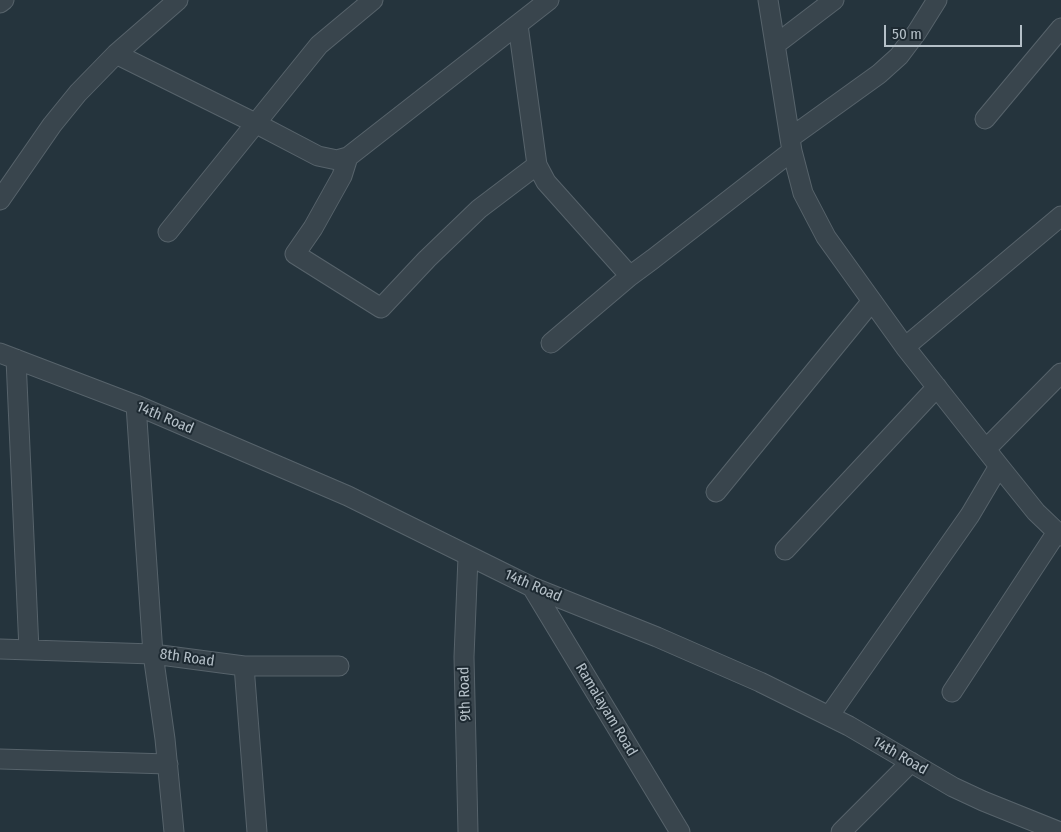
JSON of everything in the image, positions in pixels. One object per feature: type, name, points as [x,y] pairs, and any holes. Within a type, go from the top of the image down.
[{"type":"street","points":[[0,3],[4,0]]},
{"type":"street","points":[[0,200],[52,125],[78,94],[116,54],[178,0]]},
{"type":"street","points":[[168,232],[319,45],[373,0]]},
{"type":"street","points":[[116,54],[255,122],[318,156],[337,160],[348,157],[548,0]]},
{"type":"street","points":[[768,0],[791,145],[803,193],[826,237],[905,347],[1036,512],[1059,534],[952,692]]},
{"type":"street","points":[[775,45],[834,0]]},
{"type":"street","points":[[551,343],[630,276],[653,260],[879,74],[899,56],[937,0]]},
{"type":"street","points":[[518,25],[537,165],[546,182],[630,276]]},
{"type":"street","points":[[985,119],[1061,28]]},
{"type":"street","points":[[348,157],[342,176],[318,219],[294,254],[381,308],[427,259],[479,209],[537,165]]},
{"type":"street","points":[[905,347],[1061,216]]},
{"type":"street","points":[[716,492],[872,301]]},
{"type":"street","points":[[8,356],[29,650]]},
{"type":"street","name":"14th Road","points":[[8,356],[136,405],[348,496],[532,587],[657,637],[760,682],[829,716],[953,787],[1060,832]]},
{"type":"street","points":[[986,449],[1061,373]]},
{"type":"street","points":[[785,550],[937,387]]},
{"type":"street","name":"8th Road","points":[[136,405],[153,654],[244,666],[339,666]]},
{"type":"street","points":[[829,716],[959,530],[999,466]]},
{"type":"street","name":"9th Road","points":[[468,557],[464,657],[468,832]]},
{"type":"street","name":"Ramalayam Road","points":[[532,587],[680,832]]},
{"type":"street","points":[[0,649],[153,654],[168,764],[174,832]]},
{"type":"street","points":[[244,666],[257,832]]},
{"type":"street","points":[[0,759],[168,764]]},
{"type":"street","points":[[841,832],[911,762]]}]
